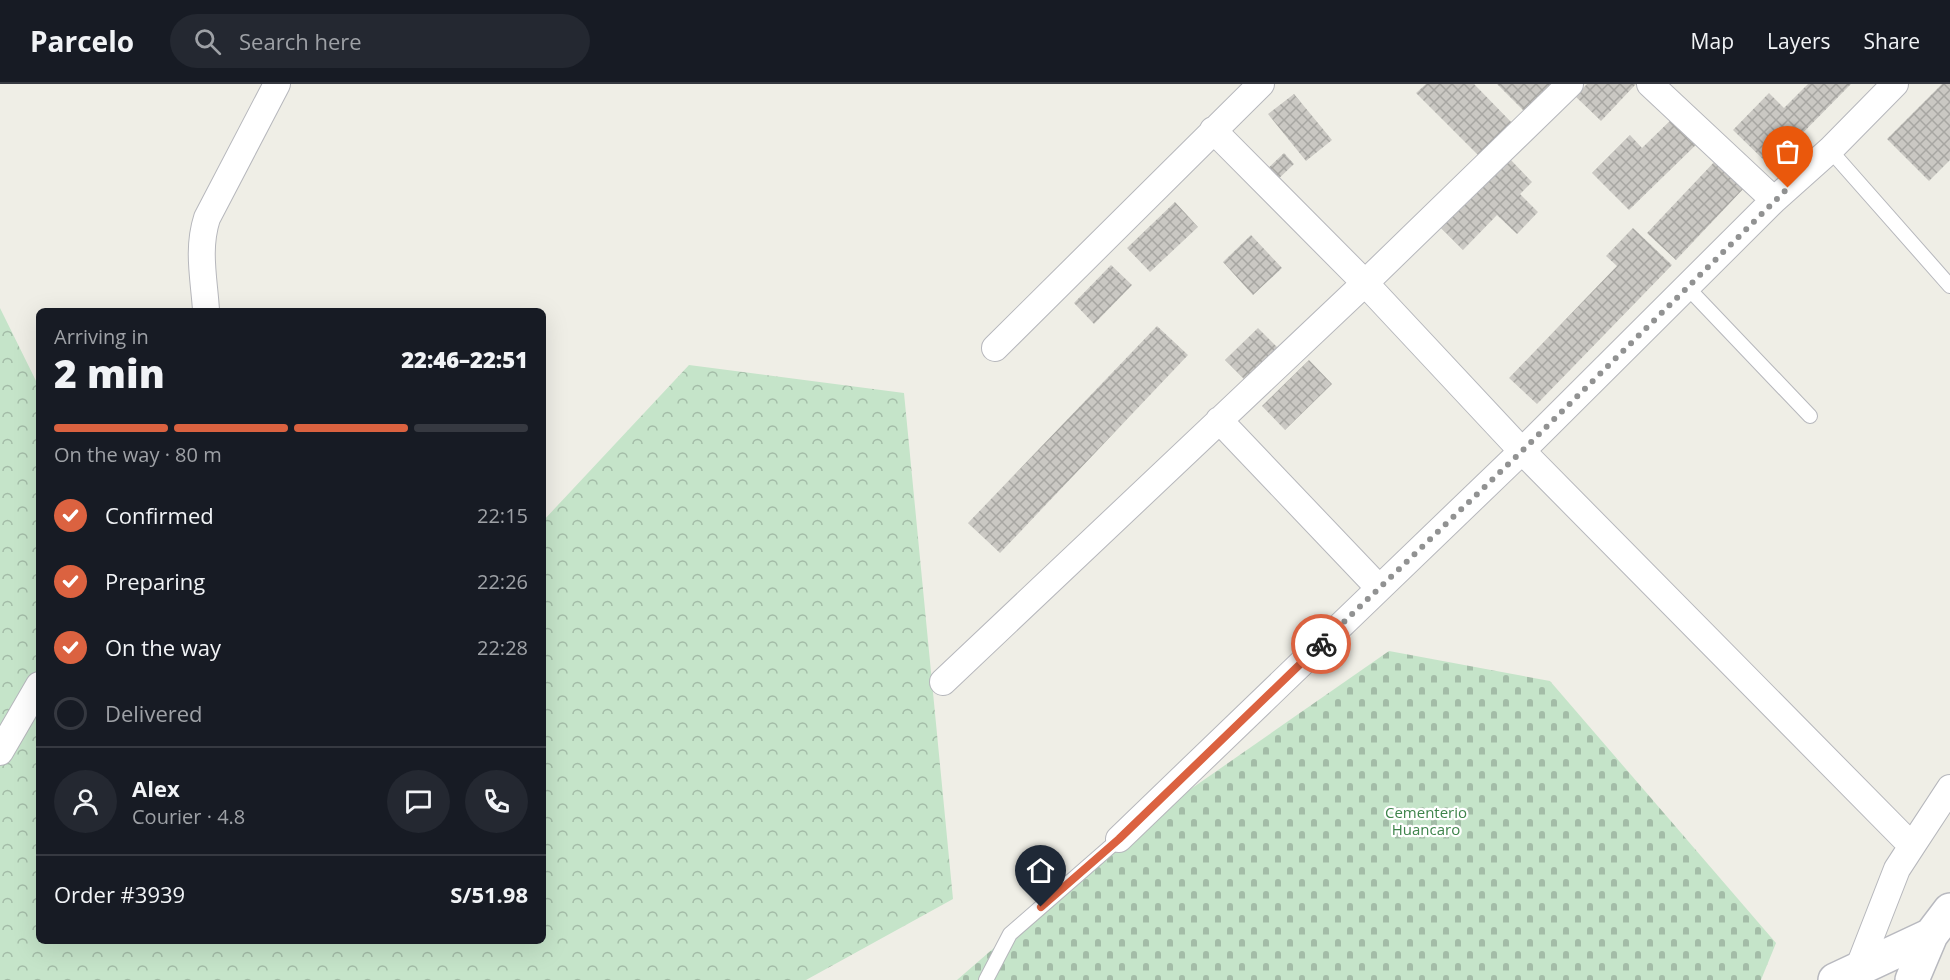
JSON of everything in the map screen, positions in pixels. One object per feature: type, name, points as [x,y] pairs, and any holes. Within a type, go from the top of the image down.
[{"type":"street","points":[[206,308],[200,249],[205,225],[277,84]]},
{"type":"street","points":[[995,348],[1212,130],[1261,84]]},
{"type":"street","points":[[943,682],[1365,284],[1570,84]]},
{"type":"street","points":[[1650,84],[1774,200]]},
{"type":"street","points":[[1119,839],[1522,451],[1774,200],[1830,150],[1895,84]]},
{"type":"street","points":[[1212,130],[1365,284],[1522,451],[1912,846]]},
{"type":"street","points":[[1219,420],[1379,588]]},
{"type":"street","points":[[0,752],[36,690]]},
{"type":"street","points":[[1846,975],[1897,869],[1950,788]]},
{"type":"street","points":[[1846,975],[1940,923]]},
{"type":"street","points":[[1914,978],[1940,923]]},
{"type":"lane","points":[[1830,150],[1950,286]]},
{"type":"lane","points":[[1687,287],[1810,416]]},
{"type":"lane","points":[[986,980],[1010,934],[1119,839]]},
{"type":"green space","points":[[0,308],[36,381],[36,944],[546,944],[546,518],[689,365],[904,393],[953,899],[806,980],[0,980]]},
{"type":"green space","name":"Cementerio Huancaro","points":[[1389,651],[1550,681],[1776,943],[1761,980],[957,980],[1119,839]]},
{"type":"building","points":[[1426,84],[1474,84],[1514,125],[1481,158],[1416,93]]},
{"type":"building","points":[[1497,84],[1555,84],[1526,113]]},
{"type":"building","points":[[1587,84],[1636,84],[1601,121],[1575,96]]},
{"type":"building","points":[[1808,84],[1851,84],[1770,166],[1733,130],[1769,93],[1784,108]]},
{"type":"building","points":[[1942,84],[1950,84],[1950,160],[1929,181],[1887,139]]},
{"type":"building","points":[[1294,94],[1332,140],[1306,161],[1268,114]]},
{"type":"building","points":[[1677,114],[1702,139],[1629,210],[1592,173],[1630,135],[1642,148]]},
{"type":"building","points":[[1284,153],[1294,164],[1273,184],[1263,173]]},
{"type":"building","points":[[1509,158],[1532,182],[1520,194],[1538,212],[1517,234],[1497,215],[1463,250],[1440,227]]},
{"type":"building","points":[[1717,159],[1746,186],[1676,260],[1647,233]]},
{"type":"building","points":[[1175,202],[1198,227],[1150,272],[1127,248]]},
{"type":"building","points":[[1633,228],[1672,265],[1537,404],[1509,378],[1617,266],[1606,256]]},
{"type":"building","points":[[1251,235],[1282,268],[1253,295],[1223,262]]},
{"type":"building","points":[[1111,265],[1132,285],[1094,324],[1074,303]]},
{"type":"building","points":[[1157,326],[1188,355],[1000,553],[968,523]]},
{"type":"building","points":[[1258,328],[1281,351],[1248,383],[1225,360]]},
{"type":"building","points":[[1309,360],[1332,384],[1285,430],[1262,406]]},
{"type":"way so far","points":[[1321,644],[1522,451],[1788,188]]},
{"type":"route","points":[[1041,907],[1119,839],[1321,644]]}]
